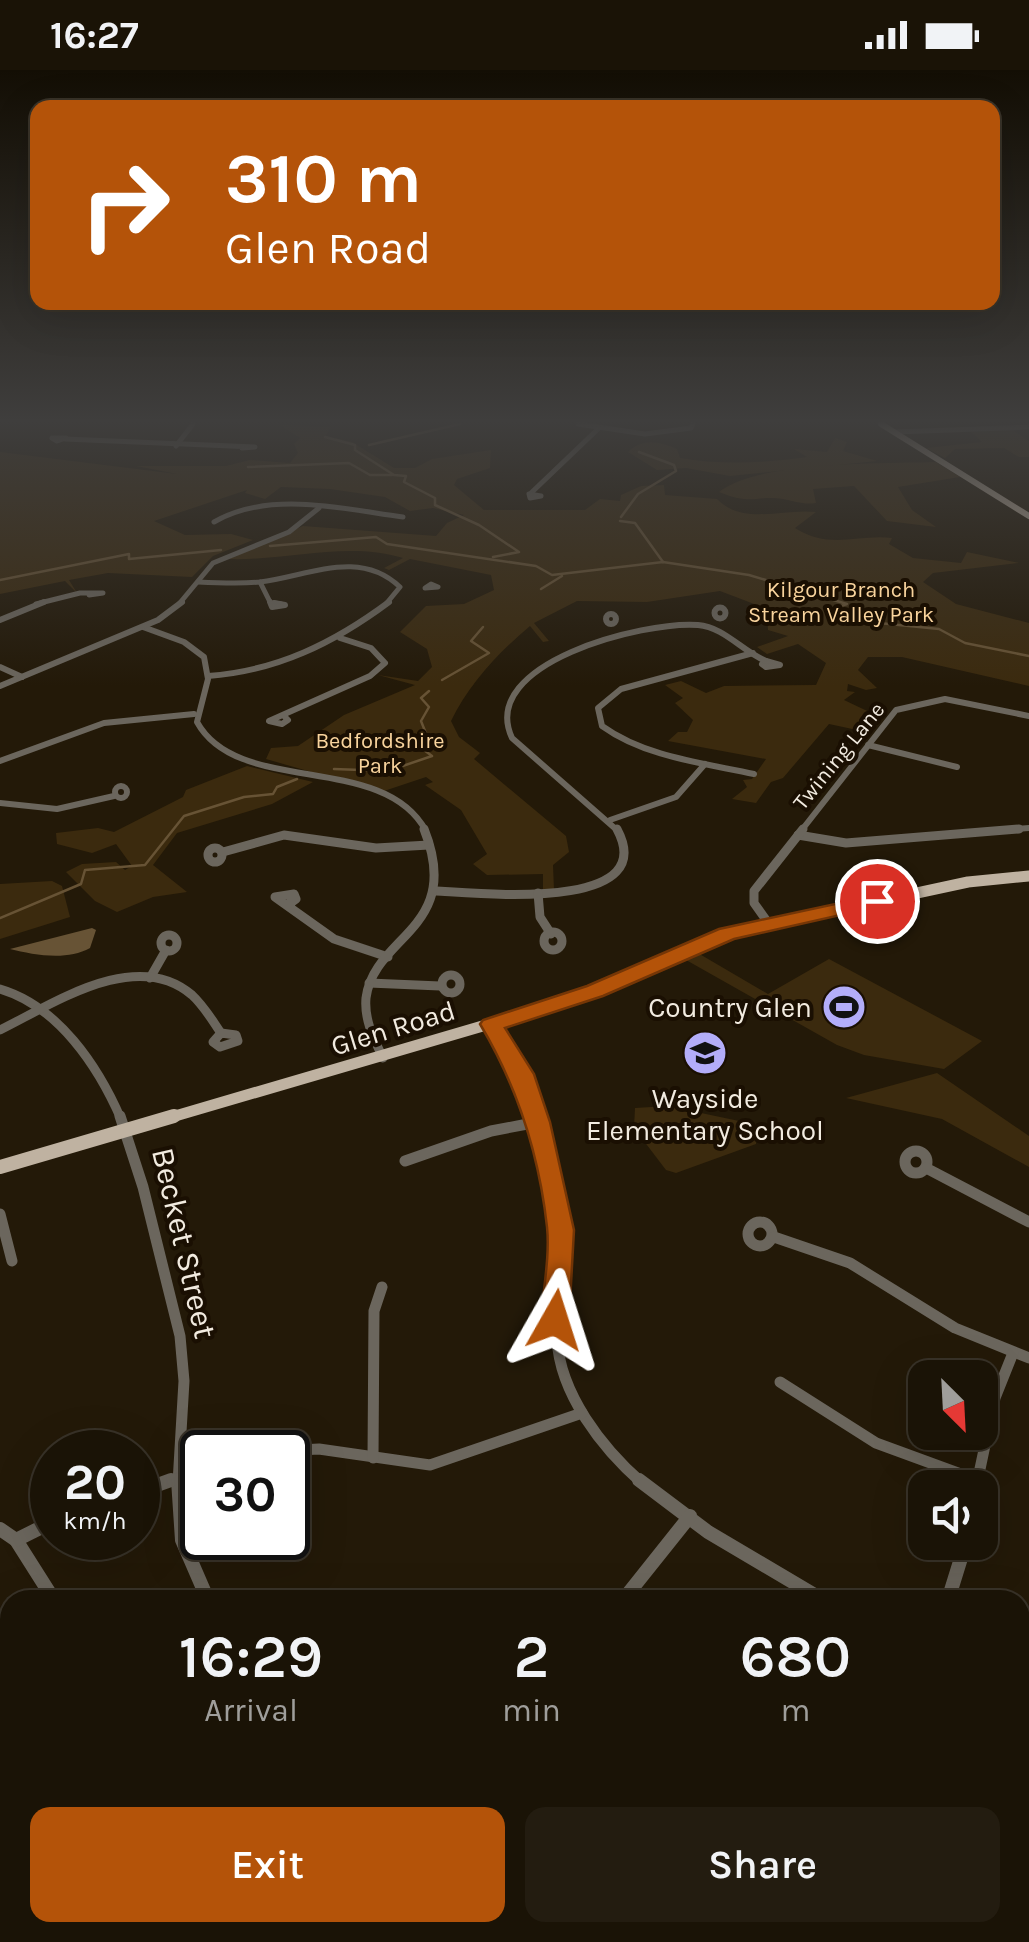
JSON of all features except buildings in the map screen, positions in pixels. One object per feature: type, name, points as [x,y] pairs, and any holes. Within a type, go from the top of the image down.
[{"type":"main road","name":"Glen Road","points":[[0,1168],[382,1058],[595,991],[701,942],[968,882],[1029,876]]},
{"type":"street","points":[[214,522],[246,511]]},
{"type":"street","points":[[0,686],[143,627],[176,608],[223,556],[289,532],[315,511]]},
{"type":"street","points":[[350,511],[403,517]]},
{"type":"street","points":[[198,582],[260,582],[343,566],[385,574],[400,587],[424,587]]},
{"type":"street","points":[[260,582],[274,604]]},
{"type":"street","points":[[208,676],[248,673],[340,638],[397,596],[400,587]]},
{"type":"street","points":[[0,620],[32,605],[89,595]]},
{"type":"street","points":[[702,625],[714,616]]},
{"type":"street","points":[[616,622],[637,634]]},
{"type":"street","points":[[436,891],[538,893],[580,889],[616,873],[628,848],[610,820],[512,740],[504,711],[518,683],[546,663],[677,624],[702,625],[726,633],[766,661]]},
{"type":"street","points":[[143,627],[200,653],[208,676],[194,714],[206,736],[240,756],[368,790],[396,802],[421,824],[429,845],[436,891],[424,920],[369,982],[362,1016],[382,1058]]},
{"type":"street","points":[[285,717],[370,676],[384,663],[371,648],[340,638]]},
{"type":"street","points":[[754,652],[621,689],[598,708],[602,726],[620,739],[754,774]]},
{"type":"street","points":[[0,668],[22,676]]},
{"type":"street","name":"Twining Lane","points":[[769,924],[752,896],[896,710],[922,701],[958,700],[1029,716]]},
{"type":"street","points":[[0,761],[104,723],[194,714]]},
{"type":"street","points":[[868,745],[957,767]]},
{"type":"street","points":[[610,820],[676,798],[705,764]]},
{"type":"street","points":[[0,803],[58,809],[114,796]]},
{"type":"street","name":"Twining Lane","points":[[798,835],[846,842],[1029,828]]},
{"type":"street","points":[[223,852],[284,835],[376,848],[429,845]]},
{"type":"street","points":[[538,893],[540,916],[551,934]]},
{"type":"street","points":[[289,904],[334,939],[388,957]]},
{"type":"street","points":[[150,978],[166,950]]},
{"type":"street","points":[[0,1030],[92,987],[150,978],[189,993],[221,1033]]},
{"type":"street","points":[[369,982],[440,986]]},
{"type":"street","points":[[0,988],[41,1010],[93,1062],[127,1132]]},
{"type":"street","points":[[492,1024],[522,1074],[538,1122],[561,1230],[561,1367],[582,1413],[630,1472],[690,1516],[807,1590]]},
{"type":"street","points":[[405,1160],[491,1132],[538,1122]]},
{"type":"street","name":"Becket Street","points":[[127,1132],[182,1346],[184,1399],[177,1478],[178,1536],[192,1577],[201,1590]]},
{"type":"street","points":[[926,1168],[1029,1222]]},
{"type":"street","points":[[0,1214],[12,1260]]},
{"type":"street","points":[[774,1237],[850,1263],[955,1328],[1029,1358]]},
{"type":"street","points":[[373,1458],[374,1311],[382,1287]]},
{"type":"street","points":[[980,1470],[996,1398],[1013,1353]]},
{"type":"street","points":[[780,1382],[876,1443],[943,1470]]},
{"type":"street","points":[[310,1449],[430,1465],[582,1413]]},
{"type":"street","points":[[160,1484],[180,1477]]},
{"type":"street","points":[[631,1590],[690,1516]]},
{"type":"street","points":[[0,1528],[16,1540],[48,1590]]},
{"type":"street","points":[[16,1540],[30,1533]]},
{"type":"street","points":[[951,1590],[960,1560]]},
{"type":"green space","points":[[0,511],[183,511],[154,521],[185,535],[231,534],[253,540],[213,556],[192,577],[108,573],[69,580],[77,593],[65,581],[0,594]]},
{"type":"green space","points":[[448,511],[816,512],[795,528],[832,540],[892,538],[889,544],[913,558],[961,563],[967,552],[1019,563],[933,573],[923,582],[956,604],[1029,623],[1029,686],[902,657],[868,657],[858,670],[877,688],[866,690],[848,684],[847,691],[855,692],[844,700],[882,718],[871,733],[829,724],[783,778],[771,782],[756,803],[732,799],[747,787],[743,780],[752,779],[766,759],[668,741],[678,732],[687,732],[693,720],[675,703],[683,698],[665,685],[681,681],[706,693],[724,686],[816,685],[826,663],[798,644],[767,654],[757,647],[788,636],[768,630],[767,609],[720,591],[647,602],[577,601],[534,623],[549,641],[543,642],[530,626],[507,647],[475,682],[451,721],[459,737],[480,753],[474,759],[566,836],[569,852],[553,865],[554,890],[543,890],[543,874],[487,875],[473,864],[487,854],[461,810],[425,785],[433,782],[426,777],[381,792],[266,759],[271,748],[298,746],[344,715],[415,685],[378,675],[418,681],[432,667],[427,649],[400,632],[426,606],[464,604],[494,590],[491,575],[410,559],[389,570],[384,568],[403,558],[360,551],[229,559],[303,526],[436,536],[447,523],[464,515]]},
{"type":"green space","points":[[878,511],[914,511],[936,527],[887,521]]},
{"type":"green space","points":[[247,766],[313,782],[272,804],[177,833],[153,865],[187,892],[153,897],[117,912],[95,901],[66,872],[82,864],[116,862],[125,870],[132,866],[116,844],[92,853],[57,844],[56,833],[98,828],[114,832],[183,797],[186,790]]},
{"type":"green space","points":[[52,881],[62,886],[70,917],[0,939],[0,884]]},
{"type":"green space","name":"Country Glen","points":[[691,949],[768,994],[829,959],[982,1041],[944,1069],[864,1055],[837,1045],[679,956]]},
{"type":"green space","points":[[937,1073],[1029,1136],[1029,1167],[942,1119],[846,1098]]},
{"type":"green space","points":[[668,1106],[758,1125],[756,1144],[676,1173],[666,1170],[634,1128],[635,1108]]},
{"type":"shaded area","points":[[96,930],[90,948],[81,952],[50,956],[10,949]]},
{"type":"waterway","points":[[449,511],[479,525],[519,552],[493,557]]},
{"type":"waterway","points":[[621,517],[625,511]]},
{"type":"waterway","points":[[620,521],[635,523],[663,562]]},
{"type":"waterway","points":[[270,546],[376,537],[387,544],[536,566],[552,575],[663,562]]},
{"type":"waterway","points":[[0,580],[129,554],[129,559],[221,550]]},
{"type":"waterway","points":[[663,562],[749,575],[847,604],[831,609],[869,622],[939,629],[965,643],[1029,656]]},
{"type":"waterway","points":[[541,589],[562,576]]},
{"type":"waterway","points":[[442,680],[489,653],[471,641],[483,627]]},
{"type":"waterway","points":[[334,769],[388,771],[432,756],[420,747],[429,741],[421,721],[429,707],[421,698],[429,691]]},
{"type":"waterway","points":[[0,918],[81,884],[85,870],[145,865],[184,816],[244,797],[273,794],[277,787],[297,779]]},
{"type":"place","name":"Country Glen","points":[[844,1007]]},
{"type":"place","name":"Wayside Elementary School","points":[[705,1053]]},
{"type":"route","points":[[555,1320],[561,1230],[530,1092],[492,1024],[595,991],[681,950],[727,934],[877,901]]},
{"type":"park label","name":"Kilgour Branch Stream Valley Park","points":[[841,602]]},
{"type":"park label","name":"Bedfordshire Park","points":[[380,754]]}]
